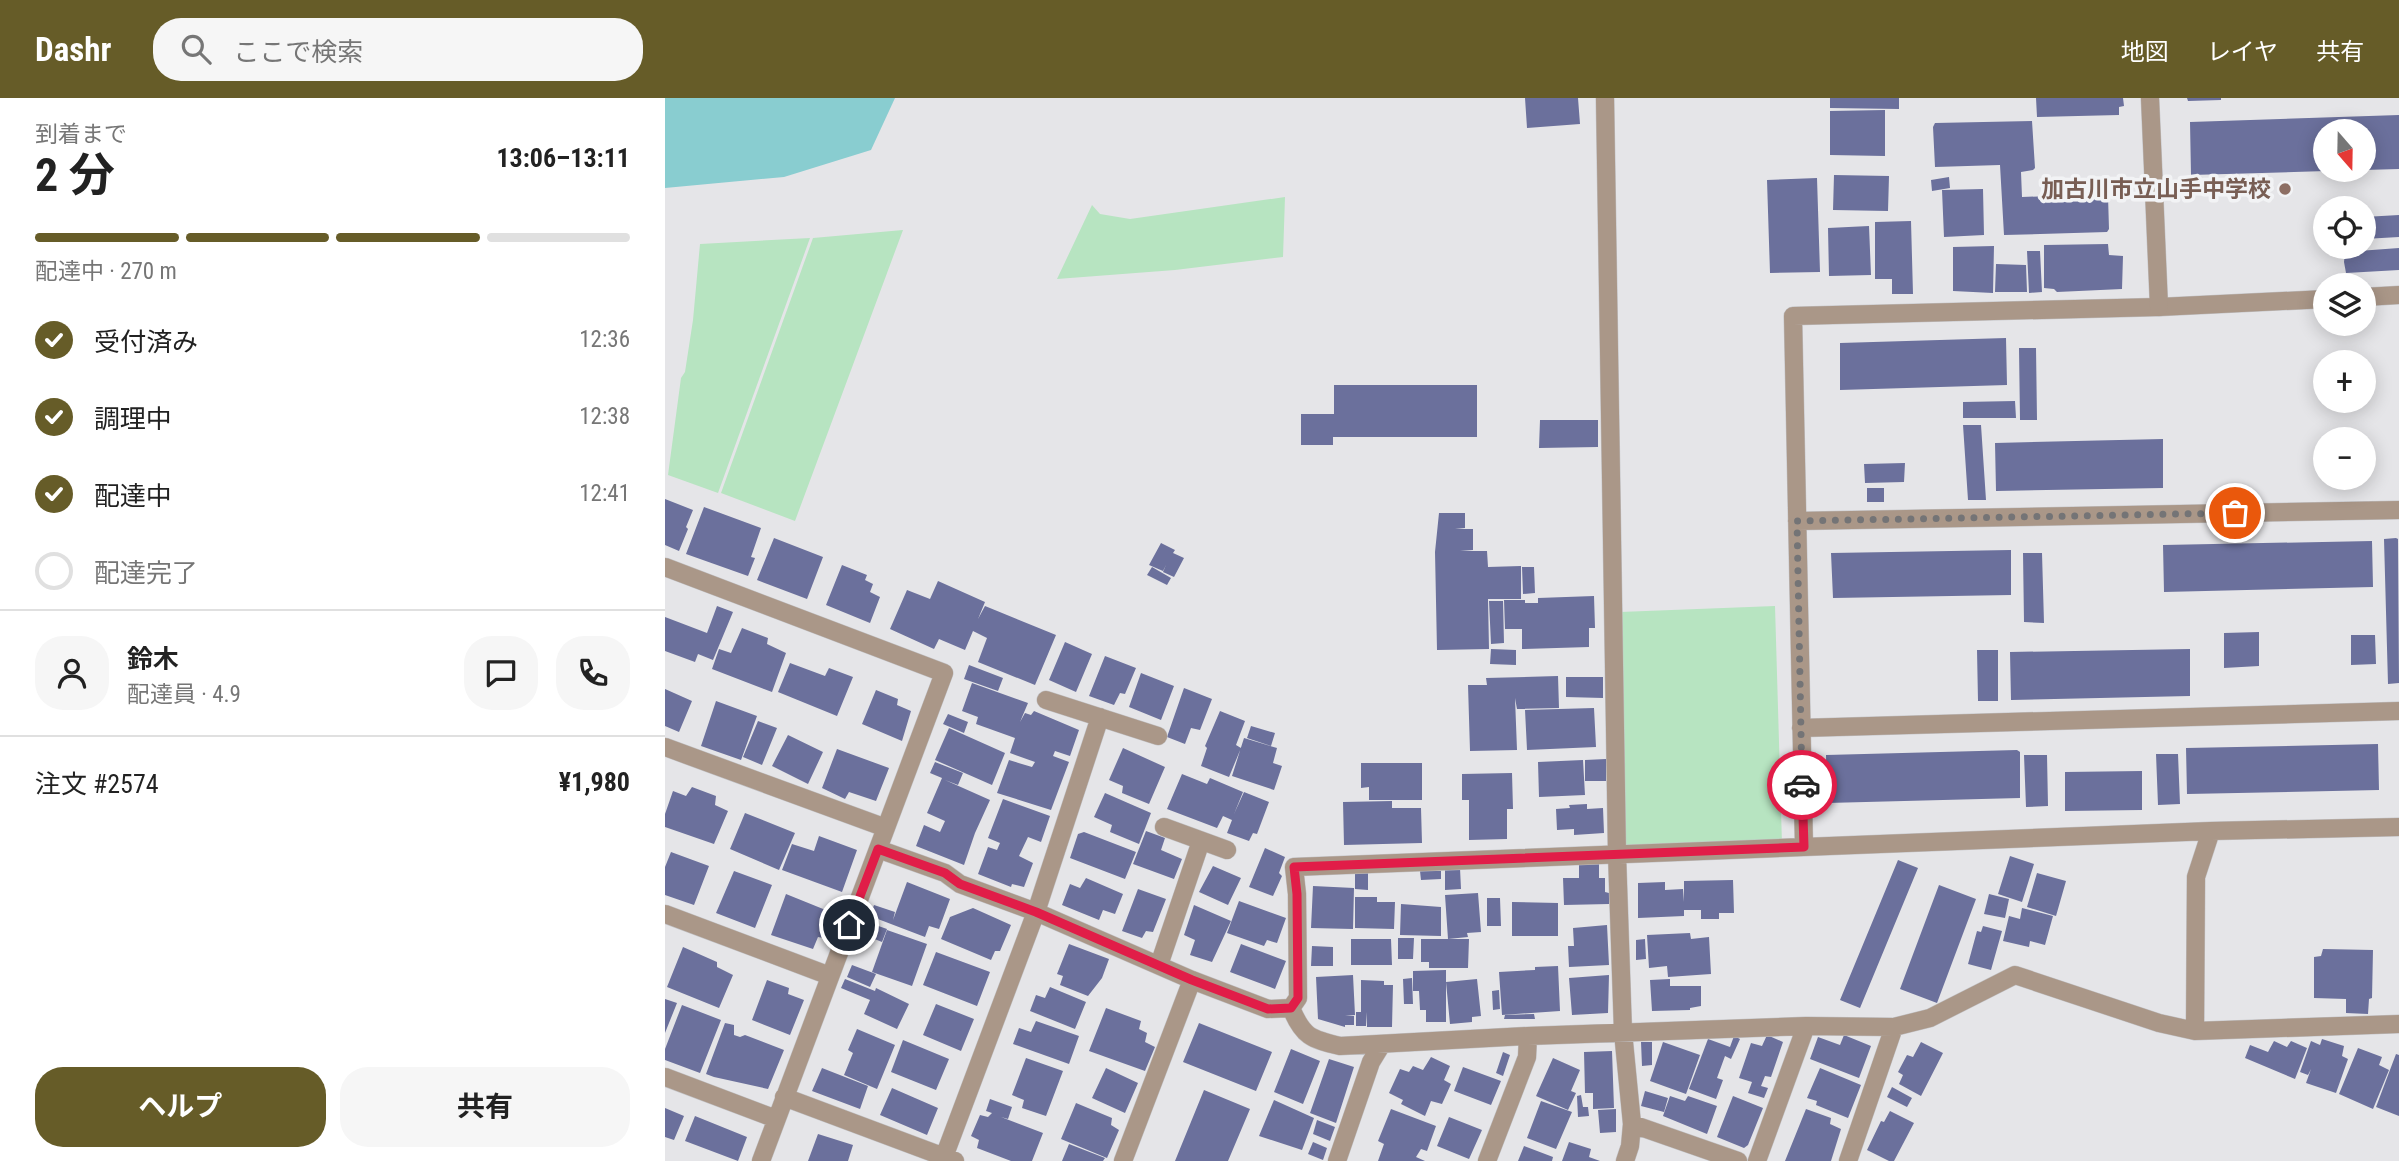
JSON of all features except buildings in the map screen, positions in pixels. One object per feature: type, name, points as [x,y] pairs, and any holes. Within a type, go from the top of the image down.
[{"type":"street","points":[[1605,98],[1617,854],[1623,1032],[1632,1124],[1630,1146],[1625,1161]]},
{"type":"street","points":[[2150,98],[2159,307]]},
{"type":"street","points":[[2376,296],[2399,295]]},
{"type":"street","points":[[1804,847],[1793,316],[2159,307],[2313,300]]},
{"type":"street","points":[[1797,521],[2399,510]]},
{"type":"street","points":[[665,567],[944,673],[761,1161]]},
{"type":"street","points":[[1046,700],[1158,736]]},
{"type":"street","points":[[1801,728],[2399,711]]},
{"type":"street","points":[[785,1097],[938,1158],[1036,912],[1100,717]]},
{"type":"street","points":[[665,747],[886,828]]},
{"type":"street","points":[[1164,827],[1227,850]]},
{"type":"street","points":[[1291,1008],[1298,998],[1297,894],[1294,867],[2211,831],[2399,827]]},
{"type":"street","points":[[2195,1031],[2196,877],[2211,831]]},
{"type":"street","points":[[1159,965],[1201,841]]},
{"type":"street","points":[[878,849],[945,873],[960,884],[1036,912],[1192,980],[1268,1009],[1291,1008]]},
{"type":"street","points":[[665,914],[830,976]]},
{"type":"street","points":[[1291,1008],[1299,1027],[1312,1039],[1340,1046],[1623,1032],[1806,1026],[1894,1027],[1930,1018],[2015,975],[2159,1023],[2195,1031],[2399,1024]]},
{"type":"street","points":[[1123,1161],[1192,980]]},
{"type":"street","points":[[1757,1161],[1806,1026]]},
{"type":"street","points":[[1848,1161],[1894,1027]]},
{"type":"street","points":[[1487,1161],[1527,1057],[1528,1036]]},
{"type":"street","points":[[1337,1161],[1371,1062],[1382,1044]]},
{"type":"street","points":[[665,1077],[776,1119]]},
{"type":"street","points":[[1632,1124],[1738,1161]]},
{"type":"green space","points":[[1285,197],[1283,257],[1175,270],[1057,279],[1092,205],[1100,214],[1130,219]]},
{"type":"green space","points":[[903,230],[795,521],[721,493],[813,238]]},
{"type":"green space","points":[[810,238],[718,493],[668,475],[681,378],[685,372],[693,320],[700,244]]},
{"type":"green space","points":[[1775,606],[1782,844],[1624,848],[1620,612]]},
{"type":"water","points":[[665,98],[895,98],[871,150],[784,177],[665,188]]},
{"type":"way so far","points":[[1802,785],[1797,521],[2235,513]]},
{"type":"place","name":"加古川市立山手中学校","points":[[2285,189]]},
{"type":"route","points":[[849,925],[878,849],[945,873],[960,884],[1036,912],[1192,980],[1268,1009],[1281,1010],[1291,1008],[1298,998],[1297,894],[1294,867],[1804,847],[1802,785]]}]
